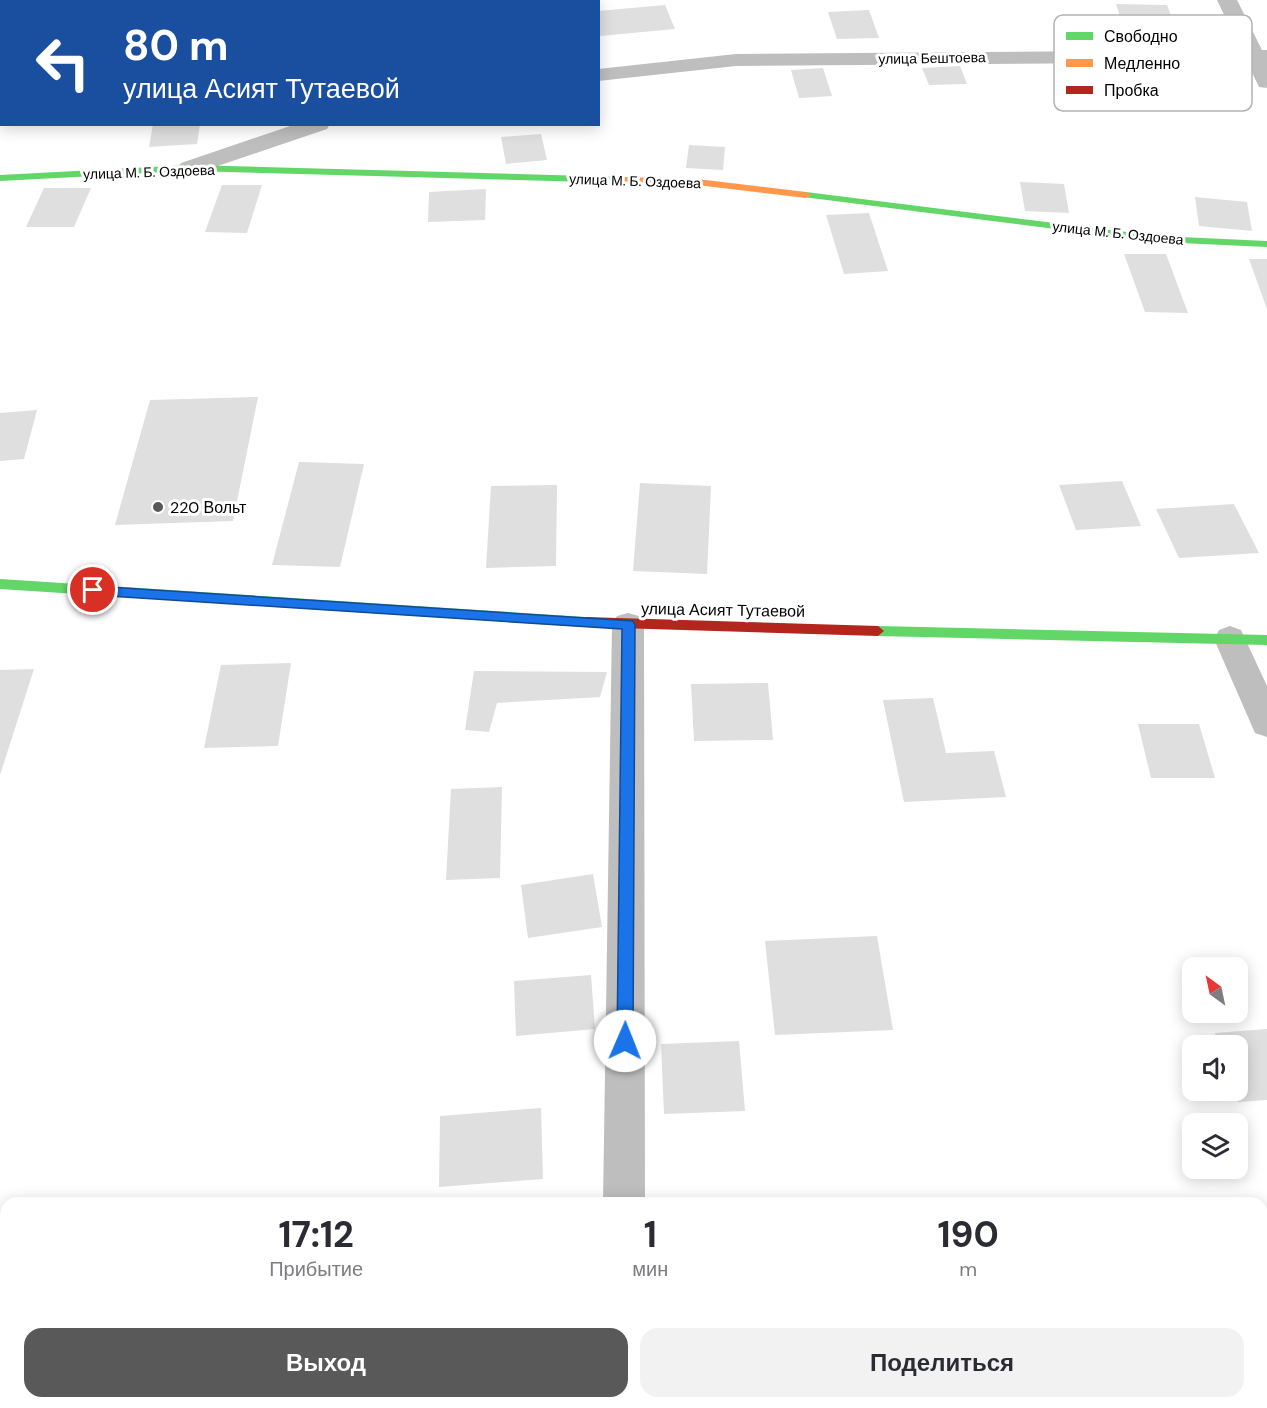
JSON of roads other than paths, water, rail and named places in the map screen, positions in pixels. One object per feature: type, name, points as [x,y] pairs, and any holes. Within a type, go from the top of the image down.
[{"type":"street","points":[[1227,0],[1236,15]]},
{"type":"street","points":[[1252,41],[1261,56],[1267,82]]},
{"type":"street","name":"улица Бештоева","points":[[600,75],[736,60],[1054,58]]},
{"type":"street","points":[[189,168],[313,126]]},
{"type":"street","name":"улица М. Б. Оздоева","points":[[0,178],[189,168],[697,182],[1159,239],[1267,244]]},
{"type":"street","name":"улица Асият Тутаевой","points":[[0,584],[628,625],[1267,640]]},
{"type":"street","points":[[624,1197],[628,625]]},
{"type":"street","points":[[1230,639],[1267,723]]},
{"type":"place","name":"220 Вольт","points":[[158,507]]}]
